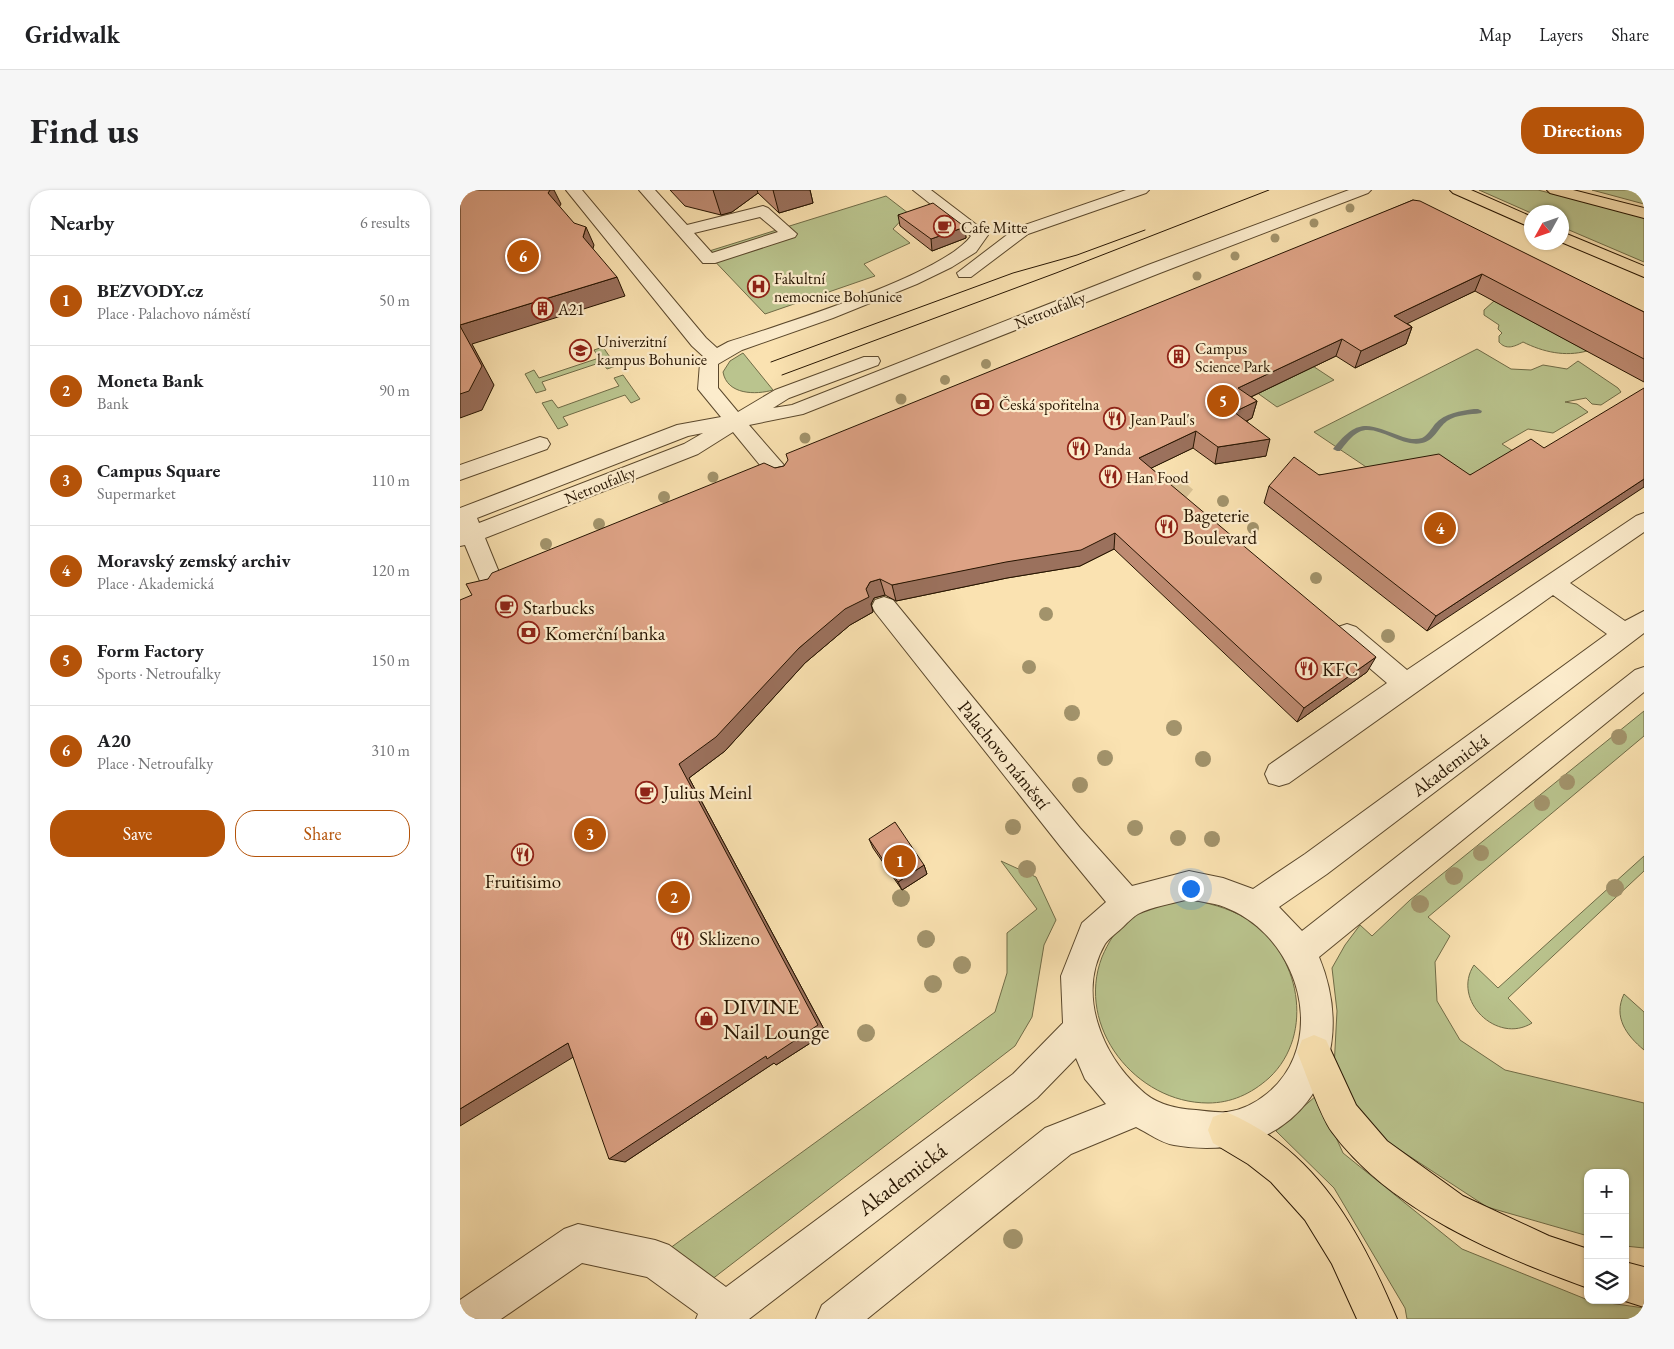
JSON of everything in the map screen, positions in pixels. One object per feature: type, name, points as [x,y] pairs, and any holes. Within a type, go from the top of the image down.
[{"type":"main road","points":[[1458,190],[1524,219]]},
{"type":"main road","points":[[1555,190],[1644,213]]},
{"type":"main road","points":[[1569,240],[1644,272]]},
{"type":"main road","points":[[1314,1052],[1343,1118],[1380,1159],[1450,1208],[1543,1253],[1584,1268]]},
{"type":"main road","points":[[1226,1130],[1266,1155],[1314,1203],[1351,1261],[1377,1319]]},
{"type":"main road","points":[[1629,1283],[1644,1287]]},
{"type":"street","points":[[574,190],[699,342],[715,356]]},
{"type":"street","points":[[648,190],[709,259],[789,234],[763,211],[733,220],[685,230]]},
{"type":"street","points":[[923,191],[945,190]]},
{"type":"street","points":[[757,338],[794,335],[948,280],[967,272],[1022,231],[1142,190]]},
{"type":"street","name":"Netroufalky","points":[[736,422],[796,410],[1154,269],[1363,190]]},
{"type":"street","points":[[781,476],[708,389],[709,363],[715,356],[757,338],[924,276],[953,261],[978,242],[980,235],[923,191]]},
{"type":"street","name":"Netroufalky","points":[[958,328],[1256,214]]},
{"type":"street","points":[[978,242],[1001,246]]},
{"type":"street","name":"Netroufalky","points":[[463,521],[528,514],[691,449],[782,394],[890,353]]},
{"type":"street","points":[[460,473],[540,444]]},
{"type":"street","points":[[463,521],[493,587]]},
{"type":"street","points":[[1279,774],[1406,684],[1644,521]]},
{"type":"street","points":[[1554,584],[1634,627]]},
{"type":"street","name":"Palachovo náměstí","points":[[884,606],[1070,837],[1126,902]]},
{"type":"street","points":[[1329,619],[1406,684]]},
{"type":"street","name":"Akademická","points":[[1254,906],[1316,864],[1634,627]]},
{"type":"street","points":[[1299,953],[1644,677]]},
{"type":"street","points":[[1189,885],[1233,896],[1254,906],[1279,927],[1299,953],[1310,976],[1316,1001],[1318,1027],[1314,1052],[1307,1071],[1296,1089],[1283,1104],[1266,1116],[1247,1125],[1226,1130],[1189,1130],[1154,1118],[1117,1093],[1101,1074],[1088,1052],[1080,1030],[1076,1004],[1076,978],[1083,955],[1094,934],[1108,916],[1126,902],[1146,892],[1189,885]]},
{"type":"street","name":"Akademická","points":[[722,1315],[1025,1086],[1080,1030]]},
{"type":"street","points":[[836,1319],[1058,1140],[1137,1108]]},
{"type":"street","points":[[467,1319],[578,1243],[655,1259],[722,1315]]},
{"type":"green space","points":[[1479,190],[1538,190],[1644,217],[1644,262],[1569,230],[1569,205],[1524,205],[1524,210]]},
{"type":"green space","points":[[1592,190],[1644,190],[1644,204]]},
{"type":"green space","points":[[886,196],[908,213],[893,229],[910,243],[864,264],[875,276],[765,314],[706,252]]},
{"type":"green space","points":[[1494,301],[1587,351],[1571,354],[1554,352],[1523,342],[1507,347],[1502,345],[1499,342],[1499,336],[1502,333],[1498,329],[1499,325],[1484,315],[1484,310]]},
{"type":"green space","points":[[603,347],[616,366],[607,369],[602,362],[542,382],[546,390],[536,393],[525,374],[534,370],[539,378],[599,358],[594,350]]},
{"type":"green space","points":[[1287,349],[1334,380],[1277,407],[1231,374]]},
{"type":"green space","points":[[1477,349],[1511,369],[1531,370],[1543,365],[1567,369],[1578,361],[1621,392],[1601,405],[1592,404],[1586,398],[1565,402],[1577,404],[1588,412],[1553,433],[1528,429],[1502,444],[1521,456],[1427,512],[1384,479],[1314,432]]},
{"type":"green space","points":[[743,353],[773,390],[751,393],[743,392],[730,385],[723,372],[730,361]]},
{"type":"green space","points":[[623,375],[640,399],[631,403],[625,395],[563,417],[568,425],[558,429],[542,403],[552,400],[558,408],[619,386],[614,378]]},
{"type":"green space","points":[[1644,711],[1644,736],[1428,917],[1450,936],[1435,962],[1437,1001],[1460,1040],[1505,1070],[1644,1103],[1644,1248],[1629,1246],[1629,1169],[1584,1169],[1584,1235],[1487,1207],[1371,1131],[1334,1068],[1337,1011],[1332,968],[1345,945],[1360,925],[1372,936],[1410,900]]},
{"type":"green space","points":[[1644,856],[1644,871],[1508,998],[1532,1023],[1519,1028],[1505,1028],[1492,1024],[1481,1015],[1473,1005],[1468,992],[1468,978],[1474,965],[1498,988]]},
{"type":"green space","points":[[1001,861],[1036,877],[1056,920],[1044,945],[1032,1017],[1015,1046],[698,1290],[655,1259],[995,1012],[1007,973],[1007,933],[1037,909]]},
{"type":"green space","points":[[1186,899],[1232,911],[1247,919],[1265,934],[1279,952],[1290,972],[1296,994],[1297,1017],[1293,1039],[1284,1060],[1269,1078],[1255,1089],[1233,1099],[1216,1103],[1182,1100],[1157,1090],[1136,1075],[1118,1056],[1105,1034],[1097,1009],[1096,983],[1102,957],[1117,931],[1130,918],[1143,911]]},
{"type":"green space","points":[[1624,994],[1644,1012],[1644,1050],[1623,1025],[1620,1010]]},
{"type":"green space","points":[[1317,1095],[1343,1153],[1462,1249],[1584,1298],[1584,1304],[1616,1304],[1644,1308],[1644,1319],[1407,1319],[1405,1308],[1334,1188],[1276,1131]]},
{"type":"building","points":[[460,190],[550,190],[548,193],[574,223],[586,227],[583,237],[617,277],[460,325]]},
{"type":"building","points":[[1413,200],[1420,201],[1644,312],[1644,359],[1482,274],[1394,316],[1412,327],[1361,351],[1342,339],[1238,388],[1257,401],[1234,412],[1270,439],[1218,447],[1196,431],[1139,458],[1376,657],[1304,708],[1115,533],[1081,550],[1006,562],[892,585],[880,579],[870,582],[866,589],[869,597],[845,609],[799,648],[716,737],[679,764],[818,1025],[767,1059],[766,1056],[609,1159],[568,1043],[460,1109],[460,600],[472,595],[466,584],[488,579],[492,573],[764,463],[775,468],[784,466],[788,460],[786,454]]},
{"type":"building","points":[[933,203],[965,227],[931,239],[898,215]]},
{"type":"building","points":[[460,326],[482,366],[469,391],[460,394]]},
{"type":"building","points":[[1644,388],[1644,479],[1436,616],[1269,486],[1294,457],[1319,475],[1439,454],[1470,475],[1531,439],[1544,448]]},
{"type":"building","points":[[895,822],[924,865],[898,882],[869,839]]},
{"type":"waterway","points":[[1337,449],[1354,432],[1365,428],[1381,430],[1413,442],[1421,441],[1448,418],[1460,413],[1478,411]]},
{"type":"tunnel","points":[[1186,498],[1174,488],[1188,481]]},
{"type":"tram line","points":[[782,375],[1056,273],[1269,190]]},
{"type":"tram line","points":[[771,362],[1013,273],[1077,255],[1145,230]]},
{"type":"place","name":"Cafe Mitte","points":[[945,227]]},
{"type":"place","name":"A20","points":[[523,256]]},
{"type":"place","name":"Fakultní nemocnice Bohunice","points":[[758,287]]},
{"type":"place","name":"A21","points":[[542,309]]},
{"type":"place","name":"Univerzitní kampus Bohunice","points":[[581,350]]},
{"type":"place","name":"Campus Science Park","points":[[1179,357]]},
{"type":"place","name":"Form Factory","points":[[1223,401]]},
{"type":"place","name":"Česká spořitelna","points":[[983,404]]},
{"type":"place","name":"Jean Paul's","points":[[1114,419]]},
{"type":"place","name":"Panda","points":[[1078,449]]},
{"type":"place","name":"Han Food","points":[[1110,477]]},
{"type":"place","name":"Bageterie Boulevard","points":[[1167,526]]},
{"type":"place","name":"Moravský zemský archiv","points":[[1440,528]]},
{"type":"place","name":"Starbucks","points":[[507,607]]},
{"type":"place","name":"Komerční banka","points":[[529,633]]},
{"type":"place","name":"KFC","points":[[1306,669]]},
{"type":"place","name":"Julius Meinl","points":[[647,792]]},
{"type":"place","name":"Campus Square","points":[[590,834]]},
{"type":"place","name":"Fruitisimo","points":[[523,855]]},
{"type":"place","name":"BEZVODY.cz","points":[[900,861]]},
{"type":"place","name":"Moneta Bank","points":[[674,897]]},
{"type":"place","name":"Sklizeno","points":[[683,938]]},
{"type":"place","name":"DIVINE Nail Lounge","points":[[707,1019]]}]
